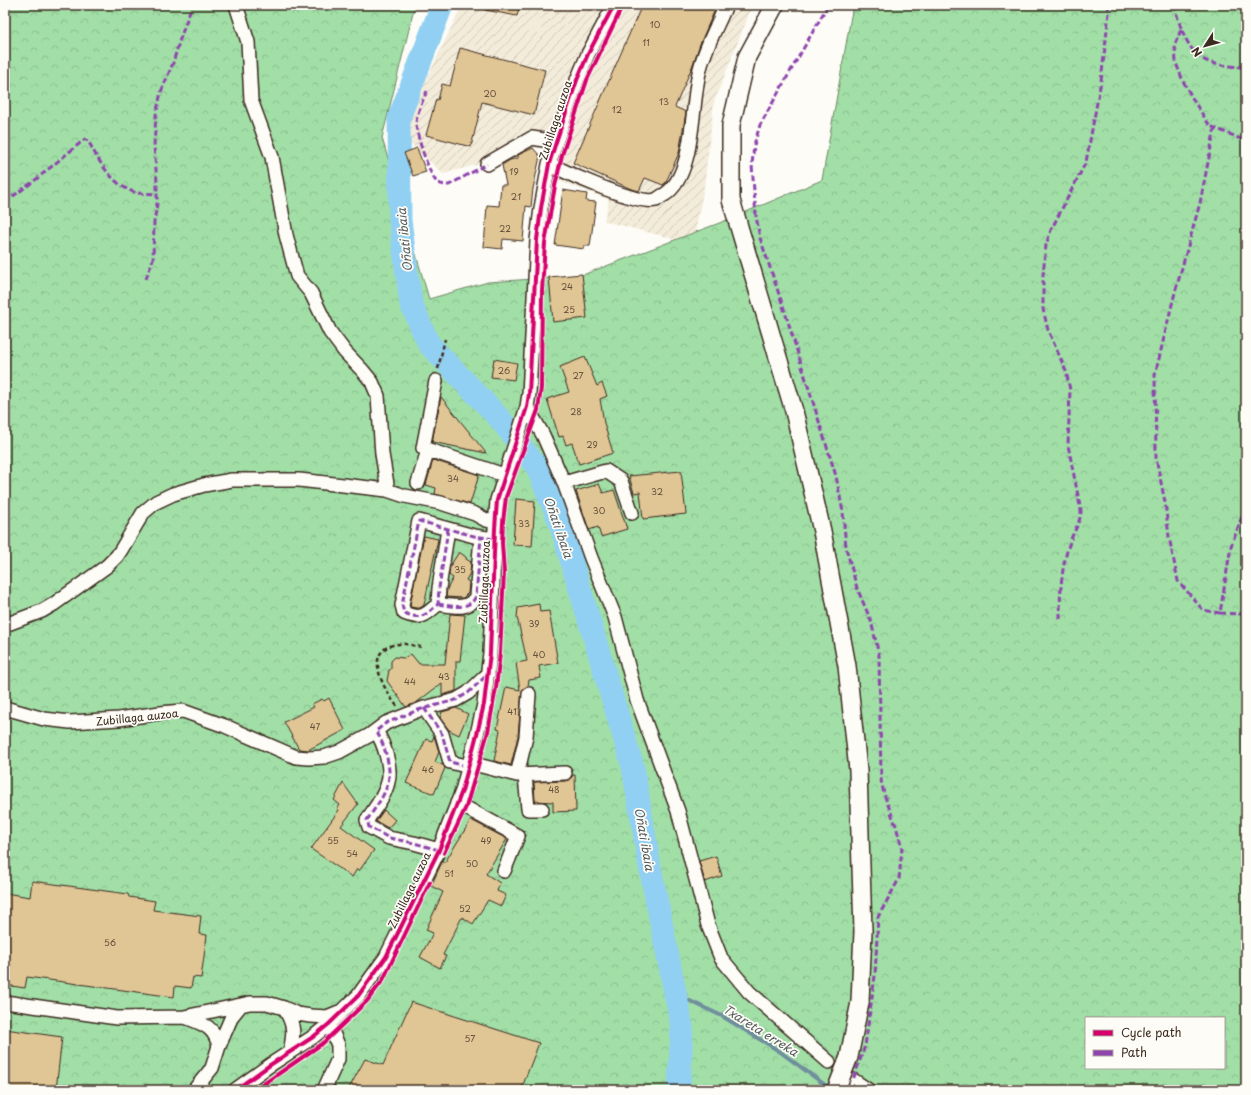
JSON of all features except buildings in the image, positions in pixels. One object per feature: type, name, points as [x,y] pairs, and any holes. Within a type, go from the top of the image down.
[{"type":"main road","points":[[775,5],[747,57],[731,125],[731,200],[794,411],[822,531],[847,666],[858,770],[863,931],[860,1002],[849,1057],[836,1090]]},
{"type":"street","points":[[236,5],[248,42],[251,100],[272,156],[286,234],[297,276],[311,293],[325,324],[335,339],[364,371],[376,389],[382,454],[388,490]]},
{"type":"street","name":"Zubillaga auzoa","points":[[236,1090],[329,1024],[358,996],[386,957],[438,850],[457,803],[466,764],[484,704],[488,674],[497,500],[527,406],[532,360],[537,240],[541,208],[556,142],[577,80],[588,54],[614,5]]},
{"type":"street","name":"Zubillaga auzoa","points":[[550,164],[606,189],[639,199],[656,200],[670,191],[680,177],[689,146],[694,99],[698,74],[703,57],[726,5]]},
{"type":"street","name":"Zubillaga auzoa","points":[[487,164],[532,138],[556,142]]},
{"type":"street","points":[[436,382],[423,448],[505,474]]},
{"type":"street","points":[[527,406],[543,435],[564,483],[591,558],[615,617],[637,700],[678,811],[708,926],[721,958],[749,992],[829,1062]]},
{"type":"street","points":[[418,483],[428,450]]},
{"type":"street","points":[[564,483],[606,471],[620,481],[632,513]]},
{"type":"street","points":[[5,624],[42,611],[107,566],[121,550],[142,513],[156,502],[189,488],[212,483],[232,480],[310,481],[388,490],[441,503],[495,522]]},
{"type":"street","points":[[448,529],[438,588],[438,604],[428,614],[415,618],[404,613],[402,605],[419,521],[494,539]]},
{"type":"street","name":"Zubillaga auzoa","points":[[438,604],[459,607],[474,601],[476,596],[481,537]]},
{"type":"street","name":"Zubillaga auzoa","points":[[5,708],[44,719],[70,722],[119,719],[183,711],[214,721],[282,752],[302,758],[324,757],[339,752],[376,731],[386,723],[424,708],[456,700],[468,693],[488,674]]},
{"type":"street","points":[[528,694],[526,737],[521,775],[528,809],[542,809]]},
{"type":"street","points":[[424,708],[442,734],[450,762],[521,775],[565,773]]},
{"type":"street","name":"Zubillaga auzoa","points":[[376,731],[381,739],[386,754],[389,781],[367,820],[369,827],[389,838],[438,850]]},
{"type":"street","points":[[457,803],[518,836],[504,871]]},
{"type":"street","name":"Zubillaga auzoa","points":[[5,1002],[117,1018],[184,1017],[241,1005],[267,1003],[297,1014],[311,1016],[327,1017],[343,1011]]},
{"type":"street","points":[[194,1090],[212,1068],[219,1046],[232,1016],[241,1005]]},
{"type":"street","points":[[284,1008],[291,1019],[294,1034],[290,1052]]},
{"type":"street","name":"Zubillaga auzoa","points":[[184,1017],[209,1027],[218,1040],[219,1046]]},
{"type":"street","points":[[324,1090],[338,1060],[338,1045],[329,1024]]},
{"type":"street","points":[[853,1080],[868,1090]]},
{"type":"path","points":[[436,382],[445,338]]},
{"type":"path","points":[[404,716],[385,690],[378,668],[379,660],[381,652],[386,648],[399,644],[421,647]]},
{"type":"shaded area","points":[[462,5],[754,5],[714,102],[704,187],[693,244],[604,221],[609,200],[542,174],[547,145],[443,174],[407,140],[410,113]]},
{"type":"green space","points":[[5,5],[415,5],[382,138],[429,299],[488,282],[580,276],[722,222],[822,180],[853,5],[1246,5],[1246,1090],[5,1090]]},
{"type":"waterway","name":"Oñati ibaia","points":[[442,5],[399,118],[400,220],[411,304],[429,344],[501,420],[537,467],[560,523],[633,767],[649,862],[682,1027],[679,1090]]},
{"type":"waterway","name":"Txareta erreka","points":[[675,994],[722,1016],[779,1051],[832,1090]]},
{"type":"marked path","points":[[146,279],[153,259],[154,222],[157,204],[154,146],[156,115],[161,92],[173,63],[192,5]]},
{"type":"marked path","points":[[828,5],[760,125],[754,145],[752,165],[756,216],[760,238],[785,312],[836,476],[843,512],[846,548],[857,588],[871,621],[879,655],[881,780],[884,794],[896,826],[902,848],[899,879],[878,917],[875,976],[865,1046],[853,1080]]},
{"type":"marked path","points":[[1060,619],[1063,570],[1067,551],[1080,519],[1081,511],[1068,445],[1070,390],[1066,371],[1048,330],[1043,309],[1043,275],[1046,245],[1051,230],[1086,162],[1101,81],[1109,13],[1108,5]]},
{"type":"marked path","points":[[1174,5],[1186,40],[1197,54],[1204,60],[1212,63],[1246,68]]},
{"type":"marked path","points":[[1242,5],[1246,9]]},
{"type":"marked path","points":[[1181,30],[1175,44],[1176,63],[1183,81],[1195,103],[1210,126],[1246,141]]},
{"type":"marked path","points":[[427,91],[418,112],[416,124],[418,137],[424,155],[437,182],[440,184],[449,185],[487,164]]},
{"type":"marked path","points":[[1215,127],[1200,203],[1173,300],[1155,375],[1156,458],[1165,502],[1169,537],[1178,581],[1203,610],[1220,613],[1231,546],[1246,506]]},
{"type":"marked path","points":[[5,202],[34,181],[85,139],[105,168],[119,184],[138,193],[156,194]]},
{"type":"marked path","points":[[448,529],[438,604],[422,616],[404,613],[402,605],[419,521],[474,536],[494,539]]},
{"type":"marked path","points":[[438,604],[465,606],[473,601],[476,596],[481,537]]},
{"type":"marked path","points":[[1220,613],[1246,615]]},
{"type":"marked path","points":[[439,850],[389,838],[369,827],[367,820],[382,797],[387,787],[389,776],[388,763],[382,742],[376,731],[386,723],[418,710],[456,700],[468,693],[488,674]]},
{"type":"marked path","points":[[424,708],[442,734],[450,762],[462,765]]},
{"type":"cycle path","points":[[235,1090],[313,1037],[358,996],[386,957],[439,850],[462,791],[484,704],[490,653],[497,500],[527,407],[529,394],[537,240],[549,164],[577,80],[588,54],[614,5]]},
{"type":"cycle path","points":[[444,853],[466,807],[488,732],[496,688],[500,653],[504,573],[502,543],[503,522],[506,497],[538,410],[541,388],[542,291],[545,243],[555,186],[562,155],[587,80],[623,5]]},
{"type":"cycle path","points":[[255,1090],[323,1043],[367,1001],[383,980],[430,882]]}]
